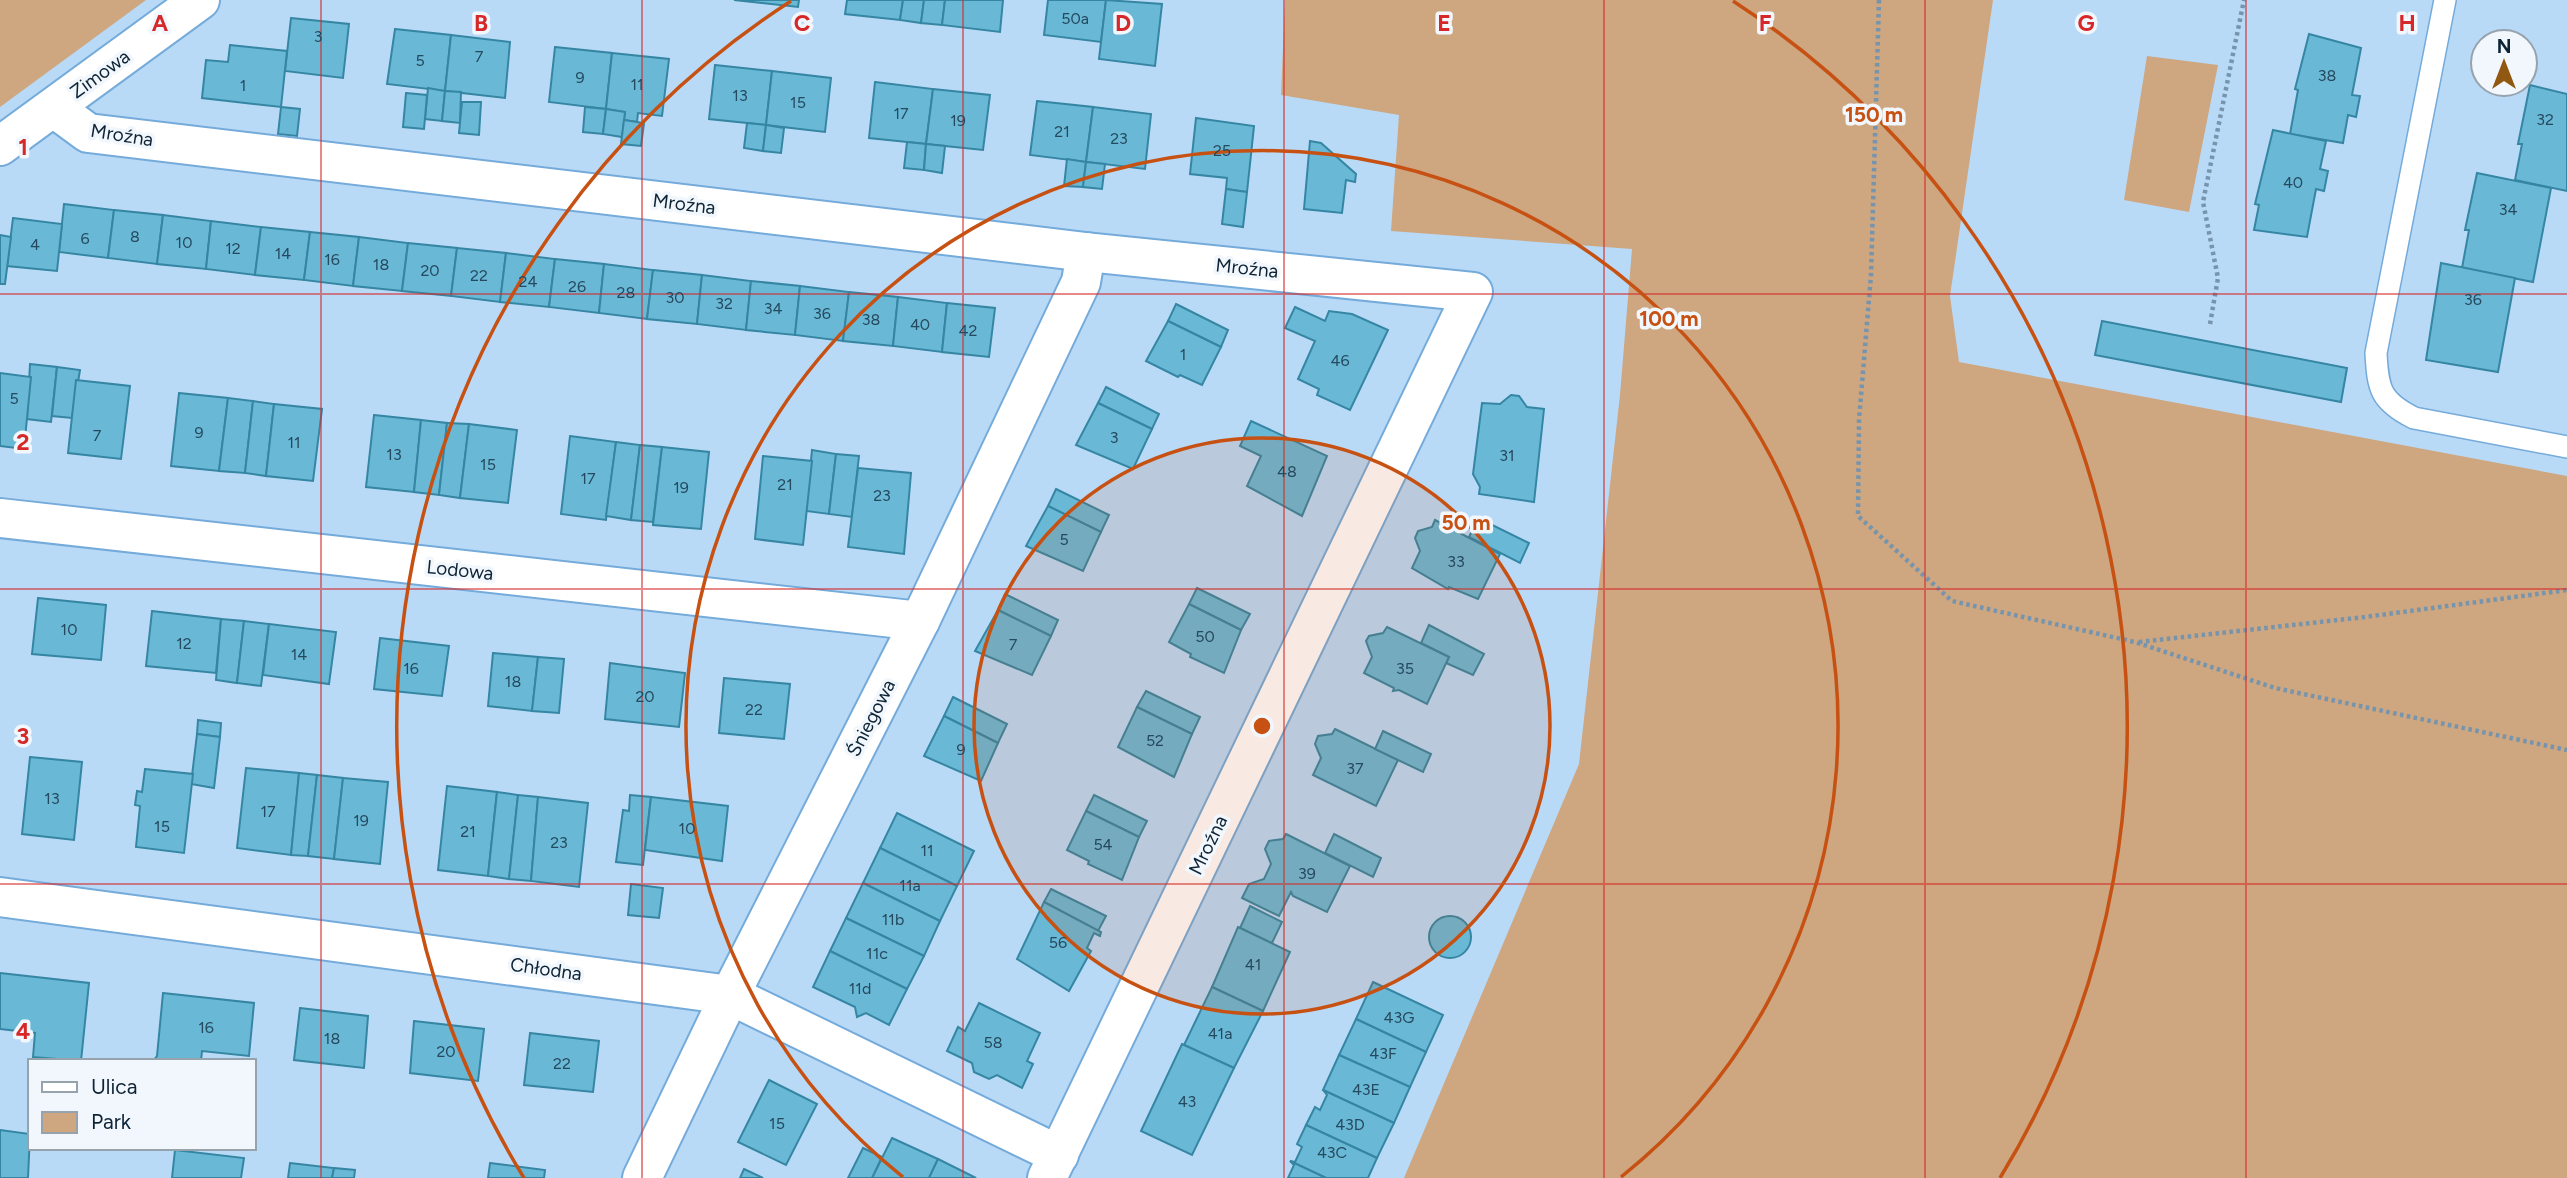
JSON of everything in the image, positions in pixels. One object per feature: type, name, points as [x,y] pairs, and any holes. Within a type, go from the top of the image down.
[{"type":"street","name":"Zimowa","points":[[0,146],[200,0]]},
{"type":"street","name":"Mroźna","points":[[54,108],[88,133],[1086,251],[1473,292],[1053,1166]]},
{"type":"street","name":"Śniegowa","points":[[642,1178],[730,995],[920,621],[1081,282],[1086,251]]},
{"type":"street","name":"Lodowa","points":[[0,518],[920,621]]},
{"type":"street","name":"Chłodna","points":[[0,897],[730,995],[1053,1166]]},
{"type":"lane","points":[[2445,0],[2376,353],[2378,384],[2391,407],[2414,418],[2567,447]]},
{"type":"path","points":[[1879,0],[1871,275],[1859,419],[1857,516],[1952,601],[2135,642],[2274,688],[2567,750]]},
{"type":"path","points":[[2210,324],[2218,278],[2203,202],[2244,0]]},
{"type":"path","points":[[2135,642],[2365,617],[2567,590]]},
{"type":"green space","points":[[0,0],[146,0],[0,107]]},
{"type":"green space","points":[[1285,0],[1993,0],[1950,296],[1959,362],[2567,476],[2567,1178],[1404,1178],[1579,764],[1620,395],[1632,249],[1391,231],[1399,115],[1281,95]]},
{"type":"green space","points":[[2147,56],[2218,65],[2189,212],[2124,200]]},
{"type":"building","points":[[734,0],[799,0],[798,7]]},
{"type":"building","points":[[847,0],[903,0],[900,20],[845,14]]},
{"type":"building","points":[[903,0],[924,0],[921,23],[900,20]]},
{"type":"building","points":[[924,0],[945,0],[942,25],[921,23]]},
{"type":"building","points":[[945,0],[1003,0],[1000,32],[942,25]]},
{"type":"building","points":[[1048,0],[1106,0],[1101,42],[1044,35]]},
{"type":"building","points":[[1106,0],[1162,4],[1155,66],[1099,59]]},
{"type":"building","points":[[291,18],[349,24],[343,78],[285,71]]},
{"type":"building","points":[[395,29],[451,35],[445,91],[387,84]]},
{"type":"building","points":[[2309,34],[2361,48],[2352,95],[2360,96],[2356,117],[2348,115],[2343,143],[2290,134],[2298,90],[2295,89]]},
{"type":"building","points":[[451,35],[510,42],[505,98],[445,91]]},
{"type":"building","points":[[230,45],[287,51],[281,107],[202,98],[206,60],[228,62]]},
{"type":"building","points":[[555,47],[612,53],[606,109],[549,102]]},
{"type":"building","points":[[612,53],[669,59],[662,116],[638,113],[637,122],[624,120],[625,112],[606,109]]},
{"type":"building","points":[[715,65],[772,71],[766,125],[709,119]]},
{"type":"building","points":[[772,71],[831,78],[825,132],[766,125]]},
{"type":"building","points":[[875,82],[933,89],[926,144],[869,138]]},
{"type":"building","points":[[2539,87],[2567,94],[2567,191],[2515,180],[2522,144],[2518,144],[2527,98],[2539,98]]},
{"type":"building","points":[[428,88],[445,91],[442,121],[425,119]]},
{"type":"building","points":[[933,89],[990,95],[983,150],[926,144]]},
{"type":"building","points":[[445,91],[461,92],[460,123],[442,121]]},
{"type":"building","points":[[406,93],[427,95],[424,129],[403,127]]},
{"type":"building","points":[[1037,101],[1093,107],[1086,162],[1030,155]]},
{"type":"building","points":[[462,102],[481,102],[479,135],[459,133]]},
{"type":"building","points":[[281,107],[300,109],[297,136],[278,134]]},
{"type":"building","points":[[585,107],[606,109],[603,134],[583,132]]},
{"type":"building","points":[[1093,107],[1151,114],[1145,169],[1086,162]]},
{"type":"building","points":[[606,109],[625,112],[622,137],[603,134]]},
{"type":"building","points":[[1196,118],[1254,126],[1247,192],[1226,189],[1227,178],[1190,174]]},
{"type":"building","points":[[624,120],[644,123],[641,146],[621,144]]},
{"type":"building","points":[[747,123],[766,125],[763,151],[744,148]]},
{"type":"building","points":[[766,125],[784,128],[781,153],[763,151]]},
{"type":"building","points":[[2273,130],[2326,141],[2320,169],[2328,171],[2324,191],[2316,189],[2307,237],[2254,230],[2259,205],[2255,204]]},
{"type":"building","points":[[1310,141],[1321,143],[1356,174],[1355,182],[1346,180],[1342,213],[1304,209]]},
{"type":"building","points":[[907,142],[926,144],[924,170],[904,168]]},
{"type":"building","points":[[926,144],[945,146],[942,173],[924,170]]},
{"type":"building","points":[[1067,159],[1086,162],[1083,187],[1064,186]]},
{"type":"building","points":[[1086,162],[1105,164],[1102,189],[1083,187]]},
{"type":"building","points":[[2477,173],[2551,188],[2533,282],[2462,268],[2469,230],[2465,230]]},
{"type":"building","points":[[1226,189],[1247,192],[1243,227],[1222,224]]},
{"type":"building","points":[[64,204],[114,210],[108,258],[59,252]]},
{"type":"building","points":[[114,210],[163,215],[157,264],[108,258]]},
{"type":"building","points":[[163,215],[211,221],[206,269],[157,264]]},
{"type":"building","points":[[13,218],[62,224],[57,271],[7,266]]},
{"type":"building","points":[[211,221],[261,227],[255,275],[206,269]]},
{"type":"building","points":[[261,227],[310,232],[304,280],[255,275]]},
{"type":"building","points":[[310,232],[359,237],[353,286],[304,280]]},
{"type":"building","points":[[0,235],[11,237],[5,284],[0,284]]},
{"type":"building","points":[[359,237],[408,243],[402,291],[353,286]]},
{"type":"building","points":[[408,243],[457,248],[451,296],[402,291]]},
{"type":"building","points":[[457,248],[506,253],[500,302],[451,296]]},
{"type":"building","points":[[506,253],[555,259],[549,307],[500,302]]},
{"type":"building","points":[[555,259],[604,264],[599,313],[549,307]]},
{"type":"building","points":[[2441,263],[2515,278],[2498,372],[2426,360]]},
{"type":"building","points":[[604,264],[653,270],[647,319],[599,313]]},
{"type":"building","points":[[653,270],[702,275],[697,324],[647,319]]},
{"type":"building","points":[[702,275],[751,281],[746,330],[697,324]]},
{"type":"building","points":[[751,281],[800,286],[795,335],[746,330]]},
{"type":"building","points":[[800,286],[849,292],[843,341],[795,335]]},
{"type":"building","points":[[849,292],[898,297],[893,346],[843,341]]},
{"type":"building","points":[[898,297],[947,303],[942,352],[893,346]]},
{"type":"building","points":[[947,303],[995,308],[989,357],[942,352]]},
{"type":"building","points":[[1176,304],[1228,330],[1221,347],[1168,321]]},
{"type":"building","points":[[1295,307],[1325,321],[1329,311],[1352,314],[1388,330],[1350,410],[1317,395],[1319,389],[1298,379],[1315,341],[1285,328]]},
{"type":"building","points":[[1168,321],[1221,347],[1202,385],[1180,375],[1178,377],[1146,361]]},
{"type":"building","points":[[2102,321],[2347,368],[2341,402],[2095,355]]},
{"type":"building","points":[[30,364],[57,367],[51,422],[27,419]]},
{"type":"building","points":[[57,367],[80,370],[72,418],[52,416]]},
{"type":"building","points":[[0,373],[31,377],[24,449],[0,446]]},
{"type":"building","points":[[76,380],[130,386],[121,459],[68,453]]},
{"type":"building","points":[[1106,387],[1159,414],[1152,429],[1098,403]]},
{"type":"building","points":[[179,393],[228,398],[219,471],[171,466]]},
{"type":"building","points":[[1511,395],[1519,396],[1527,407],[1544,409],[1534,502],[1479,494],[1480,487],[1473,474],[1482,403],[1500,404]]},
{"type":"building","points":[[228,398],[253,401],[245,473],[219,471]]},
{"type":"building","points":[[253,401],[274,404],[266,476],[245,473]]},
{"type":"building","points":[[1098,403],[1152,429],[1133,469],[1076,445]]},
{"type":"building","points":[[274,404],[322,409],[313,481],[266,476]]},
{"type":"building","points":[[374,415],[421,420],[414,492],[366,487]]},
{"type":"building","points":[[421,420],[447,423],[439,495],[414,492]]},
{"type":"building","points":[[1251,421],[1327,456],[1302,516],[1247,486],[1261,456],[1240,446]]},
{"type":"building","points":[[447,423],[469,424],[460,498],[439,495]]},
{"type":"building","points":[[469,424],[517,430],[508,503],[460,498]]},
{"type":"building","points":[[570,436],[616,442],[606,520],[561,514]]},
{"type":"building","points":[[616,442],[640,445],[631,520],[606,516]]},
{"type":"building","points":[[640,445],[662,447],[653,522],[631,520]]},
{"type":"building","points":[[662,447],[709,452],[701,529],[653,525]]},
{"type":"building","points":[[812,450],[836,454],[829,514],[806,511]]},
{"type":"building","points":[[836,454],[859,456],[852,517],[829,514]]},
{"type":"building","points":[[763,456],[812,461],[803,545],[755,539]]},
{"type":"building","points":[[858,468],[911,473],[904,554],[848,547]]},
{"type":"building","points":[[1056,489],[1109,515],[1101,532],[1048,506]]},
{"type":"building","points":[[1048,506],[1101,532],[1083,571],[1026,546]]},
{"type":"building","points":[[1478,518],[1529,543],[1520,563],[1469,537]]},
{"type":"building","points":[[1435,520],[1500,554],[1478,599],[1449,587],[1448,589],[1412,568],[1420,551],[1415,538],[1418,531],[1432,527]]},
{"type":"building","points":[[1197,588],[1250,614],[1241,630],[1189,604]]},
{"type":"building","points":[[1005,594],[1058,620],[1051,636],[998,610]]},
{"type":"building","points":[[38,598],[106,605],[101,660],[32,654]]},
{"type":"building","points":[[1189,604],[1241,630],[1224,673],[1190,657],[1191,654],[1169,642]]},
{"type":"building","points":[[998,610],[1051,636],[1032,675],[975,651]]},
{"type":"building","points":[[152,611],[221,619],[216,673],[146,666]]},
{"type":"building","points":[[221,619],[244,621],[237,683],[216,680]]},
{"type":"building","points":[[244,621],[269,624],[261,686],[237,683]]},
{"type":"building","points":[[269,624],[336,632],[329,684],[263,675]]},
{"type":"building","points":[[1429,625],[1484,654],[1473,675],[1446,663],[1449,657],[1421,643]]},
{"type":"building","points":[[1387,627],[1449,657],[1427,704],[1399,690],[1393,691],[1394,688],[1364,673],[1372,657],[1366,641],[1369,636],[1383,633]]},
{"type":"building","points":[[380,638],[449,646],[442,696],[374,689]]},
{"type":"building","points":[[493,653],[538,657],[532,711],[488,706]]},
{"type":"building","points":[[538,657],[564,659],[559,713],[532,711]]},
{"type":"building","points":[[610,663],[685,673],[679,727],[605,719]]},
{"type":"building","points":[[724,678],[790,684],[784,739],[719,733]]},
{"type":"building","points":[[1146,691],[1200,717],[1192,734],[1137,707]]},
{"type":"building","points":[[953,697],[1007,724],[998,743],[944,716]]},
{"type":"building","points":[[1137,707],[1192,734],[1174,777],[1118,747]]},
{"type":"building","points":[[944,716],[998,743],[981,781],[924,756]]},
{"type":"building","points":[[198,720],[221,723],[220,737],[197,734]]},
{"type":"building","points":[[1335,729],[1398,760],[1376,806],[1313,775],[1321,758],[1315,744],[1318,736],[1332,734]]},
{"type":"building","points":[[1383,731],[1431,754],[1423,772],[1375,749]]},
{"type":"building","points":[[197,734],[220,737],[214,788],[191,784]]},
{"type":"building","points":[[30,757],[82,762],[74,840],[22,834]]},
{"type":"building","points":[[246,768],[299,773],[291,855],[237,848]]},
{"type":"building","points":[[145,769],[193,774],[184,853],[136,847],[140,806],[135,805],[137,791],[142,792]]},
{"type":"building","points":[[299,773],[317,775],[308,856],[291,855]]},
{"type":"building","points":[[317,775],[343,778],[334,859],[308,856]]},
{"type":"building","points":[[343,778],[388,782],[380,864],[334,859]]},
{"type":"building","points":[[447,786],[497,792],[488,876],[438,870]]},
{"type":"building","points":[[497,792],[518,795],[509,879],[488,876]]},
{"type":"building","points":[[518,795],[538,797],[531,881],[509,879]]},
{"type":"building","points":[[630,795],[651,797],[643,865],[616,862],[623,810],[629,811]]},
{"type":"building","points":[[1094,795],[1147,821],[1139,837],[1086,811]]},
{"type":"building","points":[[538,797],[588,803],[579,887],[531,881]]},
{"type":"building","points":[[651,797],[728,806],[722,861],[645,850]]},
{"type":"building","points":[[1086,811],[1139,837],[1122,880],[1088,864],[1089,861],[1067,850]]},
{"type":"building","points":[[897,813],[974,851],[957,886],[880,848]]},
{"type":"building","points":[[1286,834],[1350,866],[1327,912],[1293,896],[1291,892],[1279,916],[1242,898],[1249,884],[1264,879],[1271,864],[1265,849],[1269,841],[1283,839]]},
{"type":"building","points":[[1334,834],[1381,858],[1373,877],[1325,853]]},
{"type":"building","points":[[880,848],[957,886],[940,921],[863,883]]},
{"type":"building","points":[[863,883],[940,921],[924,956],[846,918]]},
{"type":"building","points":[[631,884],[663,888],[659,918],[628,915]]},
{"type":"building","points":[[1051,889],[1106,916],[1098,931],[1044,902]]},
{"type":"building","points":[[1044,902],[1101,932],[1100,936],[1094,933],[1087,948],[1091,951],[1069,991],[1017,959]]},
{"type":"building","points":[[1250,906],[1282,922],[1272,943],[1240,928]]},
{"type":"building","points":[[1450,916],[1465,922],[1471,937],[1465,952],[1450,958],[1435,952],[1429,937],[1435,922]]},
{"type":"building","points":[[846,918],[924,956],[907,989],[830,951]]},
{"type":"building","points":[[1238,927],[1290,952],[1263,1011],[1212,987]]},
{"type":"building","points":[[830,951],[907,989],[889,1025],[866,1013],[857,1017],[855,1007],[813,987]]},
{"type":"building","points":[[0,973],[89,983],[81,1059],[33,1057],[35,1033],[0,1029]]},
{"type":"building","points":[[1373,982],[1443,1015],[1426,1052],[1356,1019]]},
{"type":"building","points":[[1212,987],[1263,1011],[1234,1068],[1184,1045]]},
{"type":"building","points":[[163,993],[254,1003],[249,1056],[202,1051],[201,1059],[155,1059]]},
{"type":"building","points":[[979,1003],[1040,1033],[1027,1061],[1033,1064],[1022,1088],[997,1075],[989,1079],[974,1072],[972,1063],[947,1051],[958,1027],[965,1031]]},
{"type":"building","points":[[300,1008],[368,1016],[364,1068],[294,1060]]},
{"type":"building","points":[[1356,1019],[1426,1052],[1410,1087],[1339,1055]]},
{"type":"building","points":[[414,1021],[484,1029],[478,1081],[410,1073]]},
{"type":"building","points":[[530,1033],[599,1041],[593,1092],[524,1085]]},
{"type":"building","points":[[1182,1044],[1234,1068],[1192,1155],[1141,1131]]},
{"type":"building","points":[[1339,1055],[1410,1087],[1394,1123],[1323,1090]]},
{"type":"building","points":[[769,1080],[817,1104],[786,1165],[738,1142]]},
{"type":"building","points":[[1323,1090],[1394,1123],[1377,1158],[1306,1125],[1315,1107],[1320,1110],[1327,1095]]},
{"type":"building","points":[[1306,1125],[1377,1158],[1368,1178],[1326,1178],[1290,1161],[1295,1162],[1302,1147],[1297,1144]]},
{"type":"building","points":[[0,1130],[28,1134],[28,1178],[0,1178]]},
{"type":"building","points":[[892,1138],[938,1159],[929,1178],[872,1178]]},
{"type":"building","points":[[863,1148],[882,1157],[872,1178],[848,1178]]},
{"type":"building","points":[[175,1150],[244,1158],[241,1178],[172,1178]]},
{"type":"building","points":[[938,1159],[976,1178],[929,1178]]},
{"type":"building","points":[[1290,1161],[1326,1178],[1288,1178],[1294,1165]]},
{"type":"building","points":[[290,1163],[334,1168],[332,1178],[288,1178]]},
{"type":"building","points":[[490,1163],[545,1170],[544,1178],[488,1178]]},
{"type":"building","points":[[334,1168],[355,1170],[354,1178],[332,1178]]},
{"type":"building","points":[[744,1169],[763,1178],[740,1178]]}]
